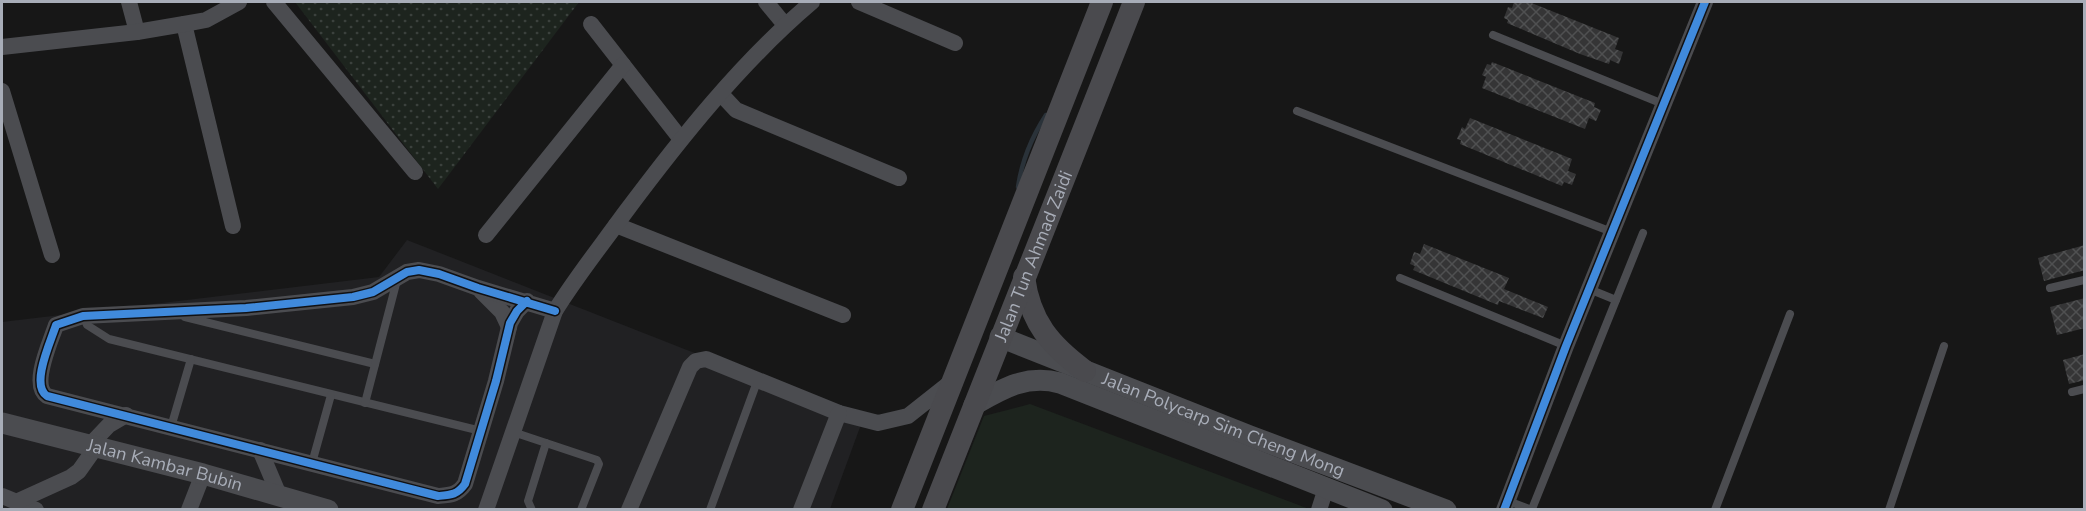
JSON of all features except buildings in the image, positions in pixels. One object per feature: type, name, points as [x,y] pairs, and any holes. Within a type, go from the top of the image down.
[{"type":"main road","name":"Jalan Tun Ahmad Zaidi","points":[[902,510],[1102,2]]},
{"type":"main road","name":"Jalan Tun Ahmad Zaidi","points":[[933,510],[1134,2]]},
{"type":"main road","points":[[1024,277],[1031,309],[1042,329],[1059,352],[1085,371]]},
{"type":"street","points":[[129,2],[137,32]]},
{"type":"street","points":[[2,47],[137,32],[206,20],[239,2]]},
{"type":"street","points":[[274,2],[416,172]]},
{"type":"street","points":[[766,2],[785,25]]},
{"type":"street","points":[[486,510],[555,310],[680,138],[785,25],[812,2]]},
{"type":"street","points":[[859,2],[955,43]]},
{"type":"street","points":[[1506,506],[1566,346],[1705,2]]},
{"type":"street","points":[[184,24],[233,226]]},
{"type":"street","points":[[591,24],[680,138]]},
{"type":"street","points":[[486,235],[623,65]]},
{"type":"street","points":[[2,91],[52,255]]},
{"type":"street","points":[[721,94],[736,110],[899,178]]},
{"type":"street","points":[[616,225],[843,315]]},
{"type":"street","points":[[527,301],[520,306],[512,318],[465,484],[458,493],[451,495],[438,496],[47,396],[40,387],[39,378],[56,325],[83,316],[246,308],[353,297],[374,292],[407,272],[419,270],[439,274],[478,288],[527,301],[555,310]]},
{"type":"street","points":[[478,288],[497,306],[509,327]]},
{"type":"street","name":"Jalan Polycarp Sim Cheng Mong","points":[[1000,337],[1250,436],[1446,510]]},
{"type":"street","points":[[629,510],[690,367],[696,361],[706,359],[839,413],[878,423],[908,416],[951,382]]},
{"type":"street","name":"Jalan Polycarp Sim Cheng Mong","points":[[974,405],[1007,386],[1050,381],[1382,510]]},
{"type":"street","points":[[801,510],[839,413]]},
{"type":"street","points":[[9,499],[71,477],[79,471],[93,446],[109,425],[126,415]]},
{"type":"street","name":"Jalan Kambar Bubin","points":[[2,423],[203,474],[328,510]]},
{"type":"street","points":[[1250,436],[1303,467],[1318,479],[1326,488],[1319,510]]},
{"type":"street","points":[[260,450],[279,495]]},
{"type":"street","points":[[189,510],[203,474]]},
{"type":"street","points":[[9,499],[36,510]]},
{"type":"lane","points":[[1493,35],[1663,104]]},
{"type":"lane","points":[[1297,111],[1612,232]]},
{"type":"lane","points":[[1506,506],[1532,509],[1643,233]]},
{"type":"lane","points":[[1400,278],[1566,346]]},
{"type":"lane","points":[[365,403],[397,279]]},
{"type":"lane","points":[[2050,288],[2085,280]]},
{"type":"lane","points":[[1589,289],[1616,300]]},
{"type":"lane","points":[[164,312],[375,364]]},
{"type":"lane","points":[[1715,510],[1790,314]]},
{"type":"lane","points":[[83,316],[87,325],[108,339],[481,431]]},
{"type":"lane","points":[[1889,510],[1944,346]]},
{"type":"lane","points":[[171,427],[191,359]]},
{"type":"lane","points":[[710,510],[758,379]]},
{"type":"lane","points":[[2072,392],[2085,388]]},
{"type":"lane","points":[[312,463],[331,395]]},
{"type":"lane","points":[[513,432],[597,460],[599,464],[581,510]]},
{"type":"lane","points":[[532,510],[528,501],[546,443]]},
{"type":"shaded area","points":[[295,2],[579,2],[438,189]]},
{"type":"shaded area","points":[[407,240],[863,419],[830,509],[2,509],[2,322],[379,277]]},
{"type":"shaded area","points":[[1030,404],[1309,509],[947,509],[984,416]]},
{"type":"waterway","points":[[1018,187],[1028,150],[1046,115]]},
{"type":"cycle path","points":[[1504,510],[1566,346],[1705,2]]},
{"type":"cycle path","points":[[527,301],[517,311],[510,323],[496,381],[465,484],[450,495],[438,496],[47,396],[42,390],[43,362],[56,325],[83,316],[246,308],[353,297],[373,292],[407,272],[419,270],[439,274],[478,288],[555,311]]}]
